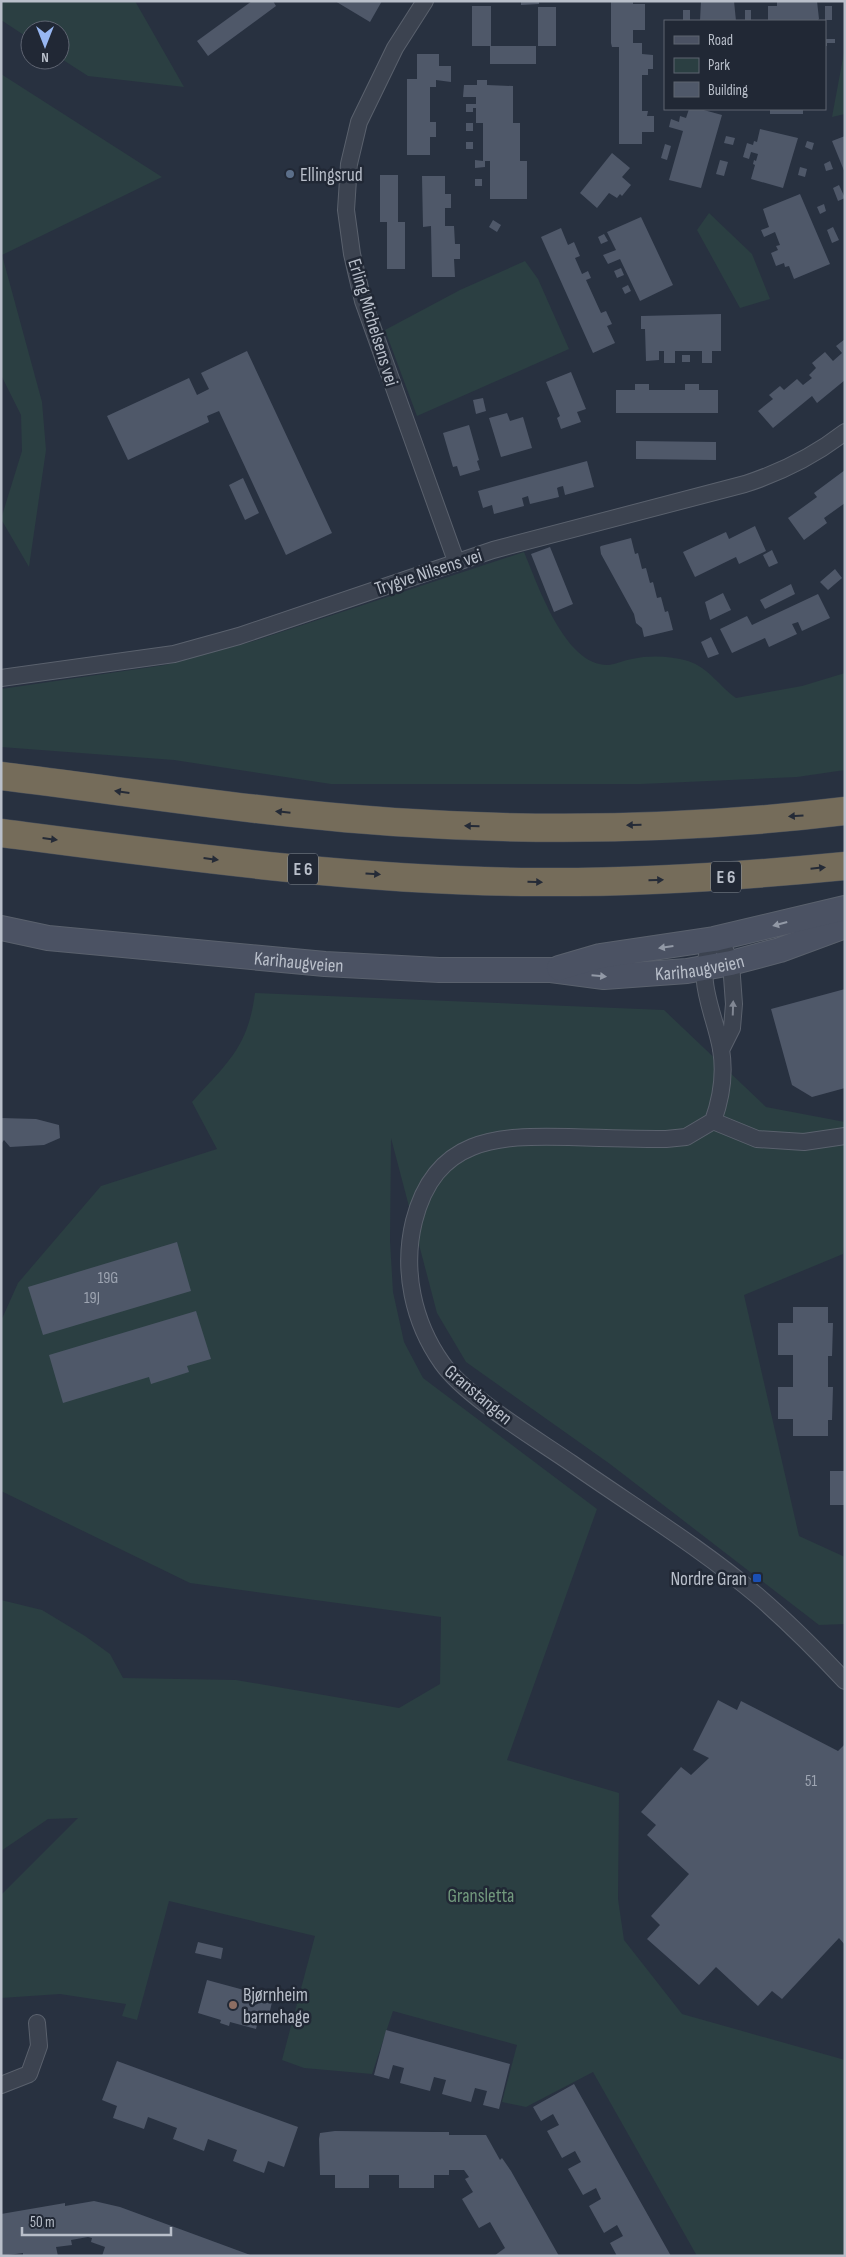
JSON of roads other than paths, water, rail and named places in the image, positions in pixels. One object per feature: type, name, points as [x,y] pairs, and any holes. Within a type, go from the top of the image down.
[{"type":"highway","points":[[1,776],[252,809],[395,822],[466,826],[655,824],[796,816],[845,811]]},
{"type":"highway","name":"E 6","points":[[1,833],[256,864],[456,880],[534,882],[678,880],[845,866]]},
{"type":"main road","name":"Karihaugveien","points":[[551,970],[600,956],[714,938],[845,908]]},
{"type":"main road","name":"Karihaugveien","points":[[1,928],[48,938],[325,964],[439,970],[551,970],[604,977],[703,969],[780,950],[845,926]]},
{"type":"main road","name":"Karihaugveien","points":[[1,942],[48,938]]},
{"type":"street","name":"Erling Michelsens vei","points":[[425,1],[394,48],[359,122],[349,164],[346,210],[352,254],[363,301],[456,561]]},
{"type":"street","name":"Trygve Nilsens vei","points":[[1,678],[174,654],[239,636],[456,561],[745,484],[806,459],[845,432]]},
{"type":"street","points":[[721,1050],[732,1028],[734,1004],[731,963],[725,950],[714,938],[706,953],[703,969],[721,1050],[721,1098],[713,1121],[757,1140],[804,1142],[845,1136]]},
{"type":"street","name":"Granstangen","points":[[713,1121],[686,1136],[666,1140],[505,1138],[475,1146],[459,1154],[442,1166],[430,1180],[419,1201],[409,1250],[412,1295],[418,1320],[430,1344],[443,1365],[462,1383],[506,1418],[726,1571],[788,1623],[845,1681]]},
{"type":"street","points":[[1,2086],[29,2074],[39,2046],[37,2023]]},
{"type":"place","name":"Ellingsrud","points":[[290,174]]},
{"type":"place","name":"Nordre Gran","points":[[757,1578]]},
{"type":"place","name":"Bjørnheim barnehage","points":[[233,2005]]},
{"type":"park label","name":"Gransletta","points":[[481,1895]]}]
